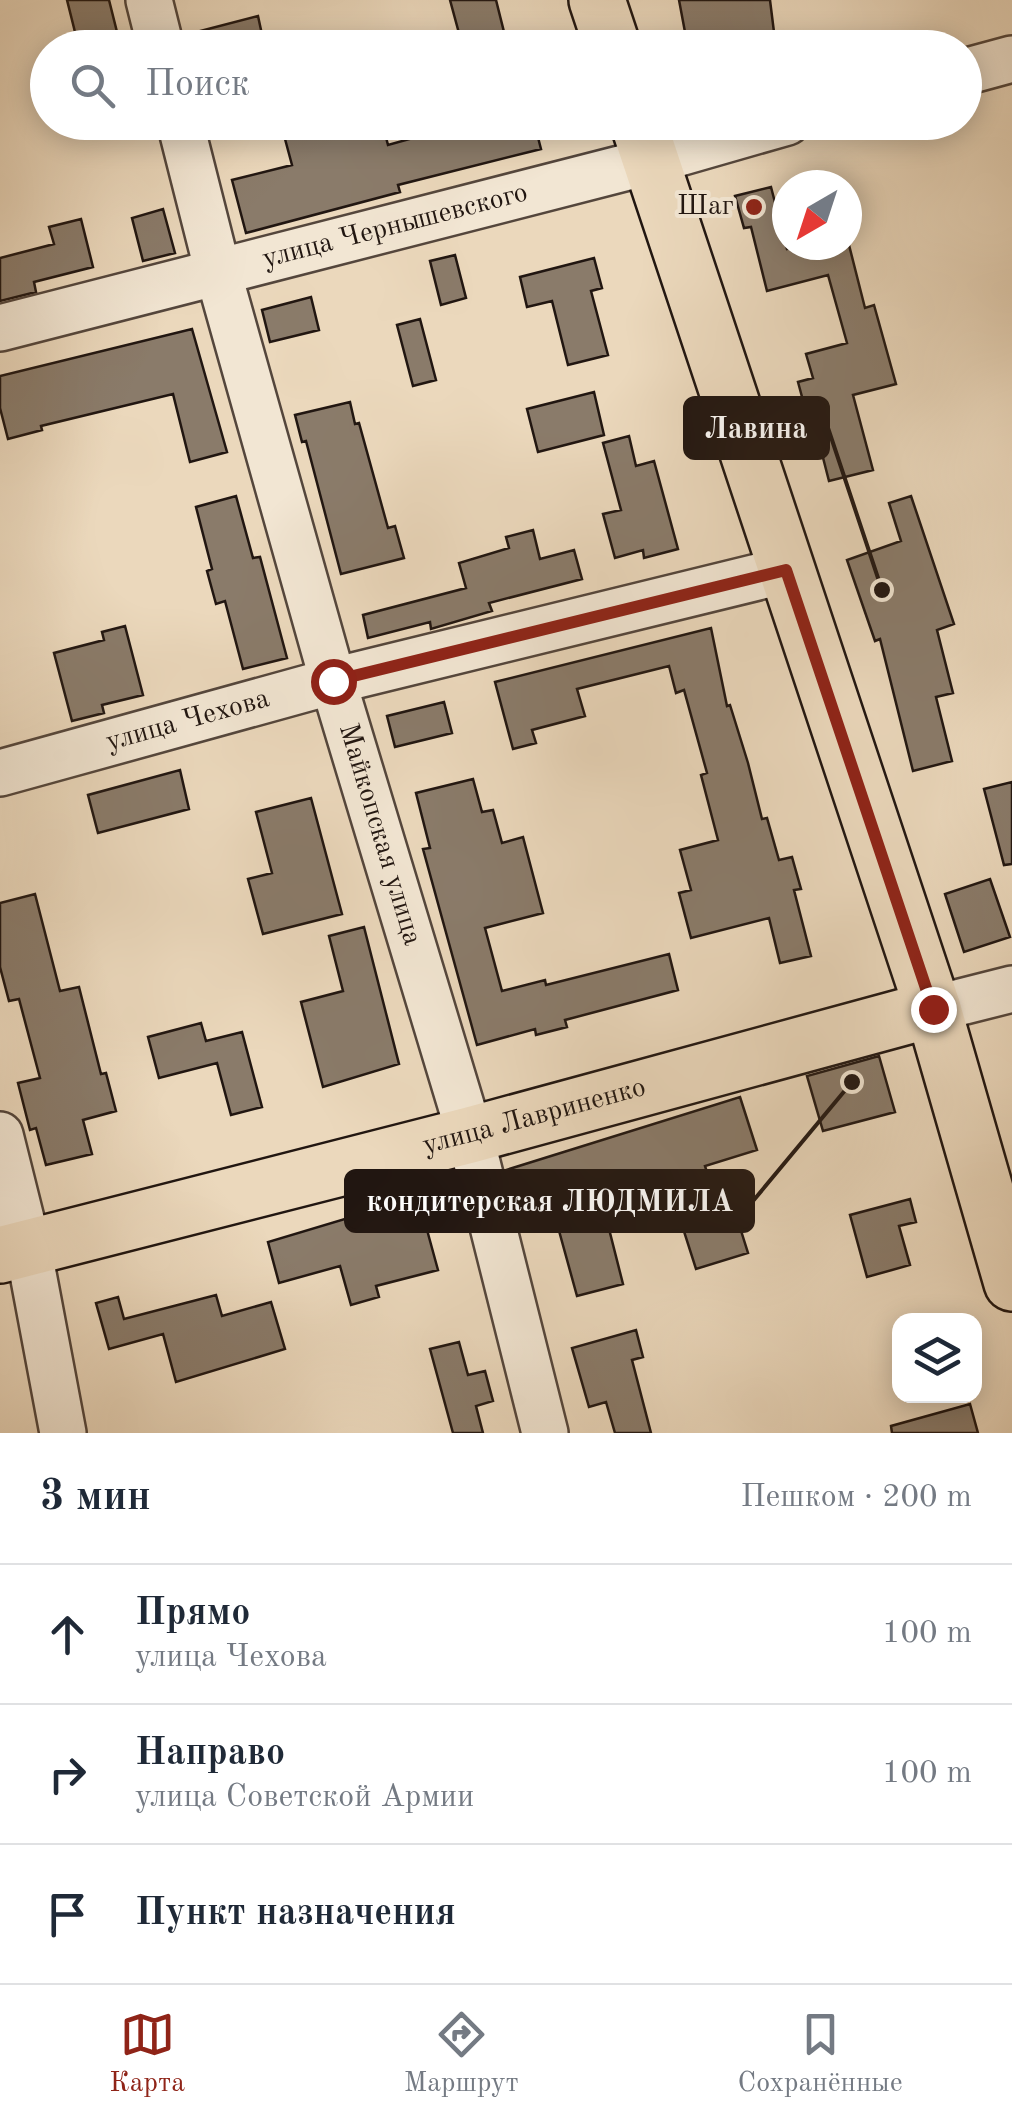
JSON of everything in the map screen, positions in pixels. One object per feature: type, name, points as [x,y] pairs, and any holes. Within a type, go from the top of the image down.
[{"type":"main road","points":[[596,0],[606,30]]},
{"type":"main road","points":[[644,142],[933,1009],[1012,1283]]},
{"type":"main road","name":"улица Лавриненко","points":[[14,1251],[470,1135],[933,1009]]},
{"type":"street","points":[[149,0],[156,30]]},
{"type":"street","points":[[982,67],[1012,59]]},
{"type":"street","name":"Майкопская улица","points":[[185,140],[333,681],[470,1135],[545,1433]]},
{"type":"street","name":"улица Чернышевского","points":[[0,328],[218,272],[644,142]]},
{"type":"street","name":"улица Чехова","points":[[0,773],[333,681],[786,570]]},
{"type":"street","name":"улица Лавриненко","points":[[933,1009],[1012,989]]},
{"type":"street","points":[[0,1136],[14,1251],[63,1433]]},
{"type":"building","points":[[67,0],[109,0],[116,30],[74,30]]},
{"type":"building","points":[[450,0],[496,0],[504,30],[458,30]]},
{"type":"building","points":[[679,0],[770,0],[774,30],[685,30]]},
{"type":"building","points":[[258,16],[261,30],[204,30]]},
{"type":"building","points":[[285,140],[387,140],[388,145],[406,140],[539,140],[541,149],[398,185],[400,192],[246,233],[232,180],[292,165]]},
{"type":"building","points":[[771,187],[772,260],[853,260],[865,308],[874,305],[896,384],[853,395],[873,470],[829,481],[810,407],[805,408],[798,382],[813,378],[806,354],[847,343],[828,275],[767,291],[751,227],[744,228],[735,196]]},
{"type":"building","points":[[163,209],[175,253],[143,261],[132,218]]},
{"type":"building","points":[[81,219],[93,267],[34,282],[36,292],[0,301],[0,258],[54,244],[49,227]]},
{"type":"building","points":[[455,255],[466,298],[441,305],[430,261]]},
{"type":"building","points":[[594,258],[602,288],[591,291],[608,355],[568,365],[552,301],[527,307],[520,277]]},
{"type":"building","points":[[311,297],[319,330],[270,342],[262,310]]},
{"type":"building","points":[[420,319],[436,380],[413,386],[397,325]]},
{"type":"building","points":[[192,329],[227,452],[190,462],[173,394],[41,426],[42,430],[8,439],[0,408],[0,376]]},
{"type":"building","points":[[594,392],[604,435],[538,452],[527,409]]},
{"type":"building","points":[[350,402],[388,528],[395,526],[404,558],[341,574],[306,441],[302,442],[295,415]]},
{"type":"building","points":[[629,436],[636,466],[654,461],[678,549],[644,558],[643,550],[615,558],[603,514],[621,510],[603,443]]},
{"type":"building","points":[[236,496],[253,558],[260,557],[287,658],[243,669],[225,601],[216,604],[207,571],[212,569],[196,507]]},
{"type":"building","points":[[911,496],[954,624],[937,630],[953,693],[936,697],[952,761],[913,771],[880,639],[875,641],[847,560],[901,541],[889,503]]},
{"type":"building","points":[[533,530],[540,559],[574,550],[582,579],[489,603],[492,611],[431,629],[430,622],[368,638],[363,615],[466,588],[459,563],[509,548],[506,537]]},
{"type":"building","points":[[125,626],[143,695],[102,705],[104,713],[72,721],[54,653],[104,640],[102,632]]},
{"type":"building","points":[[711,628],[727,706],[730,705],[748,763],[762,819],[767,818],[779,860],[792,857],[801,889],[794,890],[811,956],[780,963],[769,918],[691,938],[679,893],[691,890],[680,850],[718,840],[701,775],[707,773],[684,690],[676,693],[669,666],[577,689],[585,716],[532,730],[536,743],[513,749],[495,682]]},
{"type":"building","points":[[444,702],[452,733],[395,747],[387,716]]},
{"type":"building","points":[[180,770],[189,809],[98,833],[88,795]]},
{"type":"building","points":[[473,779],[482,812],[493,810],[502,843],[523,837],[543,913],[485,928],[502,991],[545,980],[546,985],[669,954],[678,990],[565,1020],[567,1027],[536,1035],[535,1029],[477,1045],[423,849],[430,848],[416,793]]},
{"type":"building","points":[[1012,782],[1012,864],[1004,865],[984,789]]},
{"type":"building","points":[[311,798],[342,914],[263,934],[248,879],[272,873],[256,812]]},
{"type":"building","points":[[990,879],[1010,937],[964,952],[945,894]]},
{"type":"building","points":[[35,894],[60,991],[79,987],[101,1074],[106,1073],[116,1111],[83,1120],[92,1154],[46,1165],[36,1128],[30,1130],[18,1083],[40,1078],[19,999],[9,1001],[0,967],[0,903]]},
{"type":"building","points":[[364,927],[399,1064],[323,1087],[301,1002],[343,991],[329,936]]},
{"type":"building","points":[[201,1023],[206,1041],[242,1032],[262,1107],[231,1115],[217,1063],[159,1078],[148,1037]]},
{"type":"building","points":[[879,1056],[895,1112],[823,1131],[807,1076]]},
{"type":"building","points":[[740,1097],[757,1150],[705,1166],[723,1222],[737,1218],[748,1253],[696,1269],[674,1200],[607,1221],[623,1284],[577,1296],[553,1209],[518,1220],[506,1170]]},
{"type":"building","points":[[418,1197],[438,1270],[376,1286],[379,1297],[351,1305],[340,1266],[279,1283],[268,1242]]},
{"type":"building","points":[[910,1199],[916,1222],[899,1226],[910,1265],[867,1277],[850,1215]]},
{"type":"building","points":[[216,1295],[222,1316],[271,1302],[285,1349],[176,1382],[163,1334],[109,1349],[96,1303],[118,1297],[124,1319]]},
{"type":"building","points":[[636,1330],[643,1357],[632,1360],[651,1433],[615,1433],[606,1402],[589,1407],[572,1348]]},
{"type":"building","points":[[459,1342],[468,1375],[485,1371],[493,1401],[476,1406],[483,1433],[453,1433],[430,1349]]},
{"type":"building","points":[[970,1404],[978,1433],[892,1433],[891,1426]]},
{"type":"place","name":"Шаг","points":[[754,207]]},
{"type":"place","name":"Лавина","points":[[882,590]]},
{"type":"place","name":"кондитерская ЛЮДМИЛА","points":[[852,1082]]},
{"type":"route","points":[[333,681],[786,570],[933,1009]]}]
